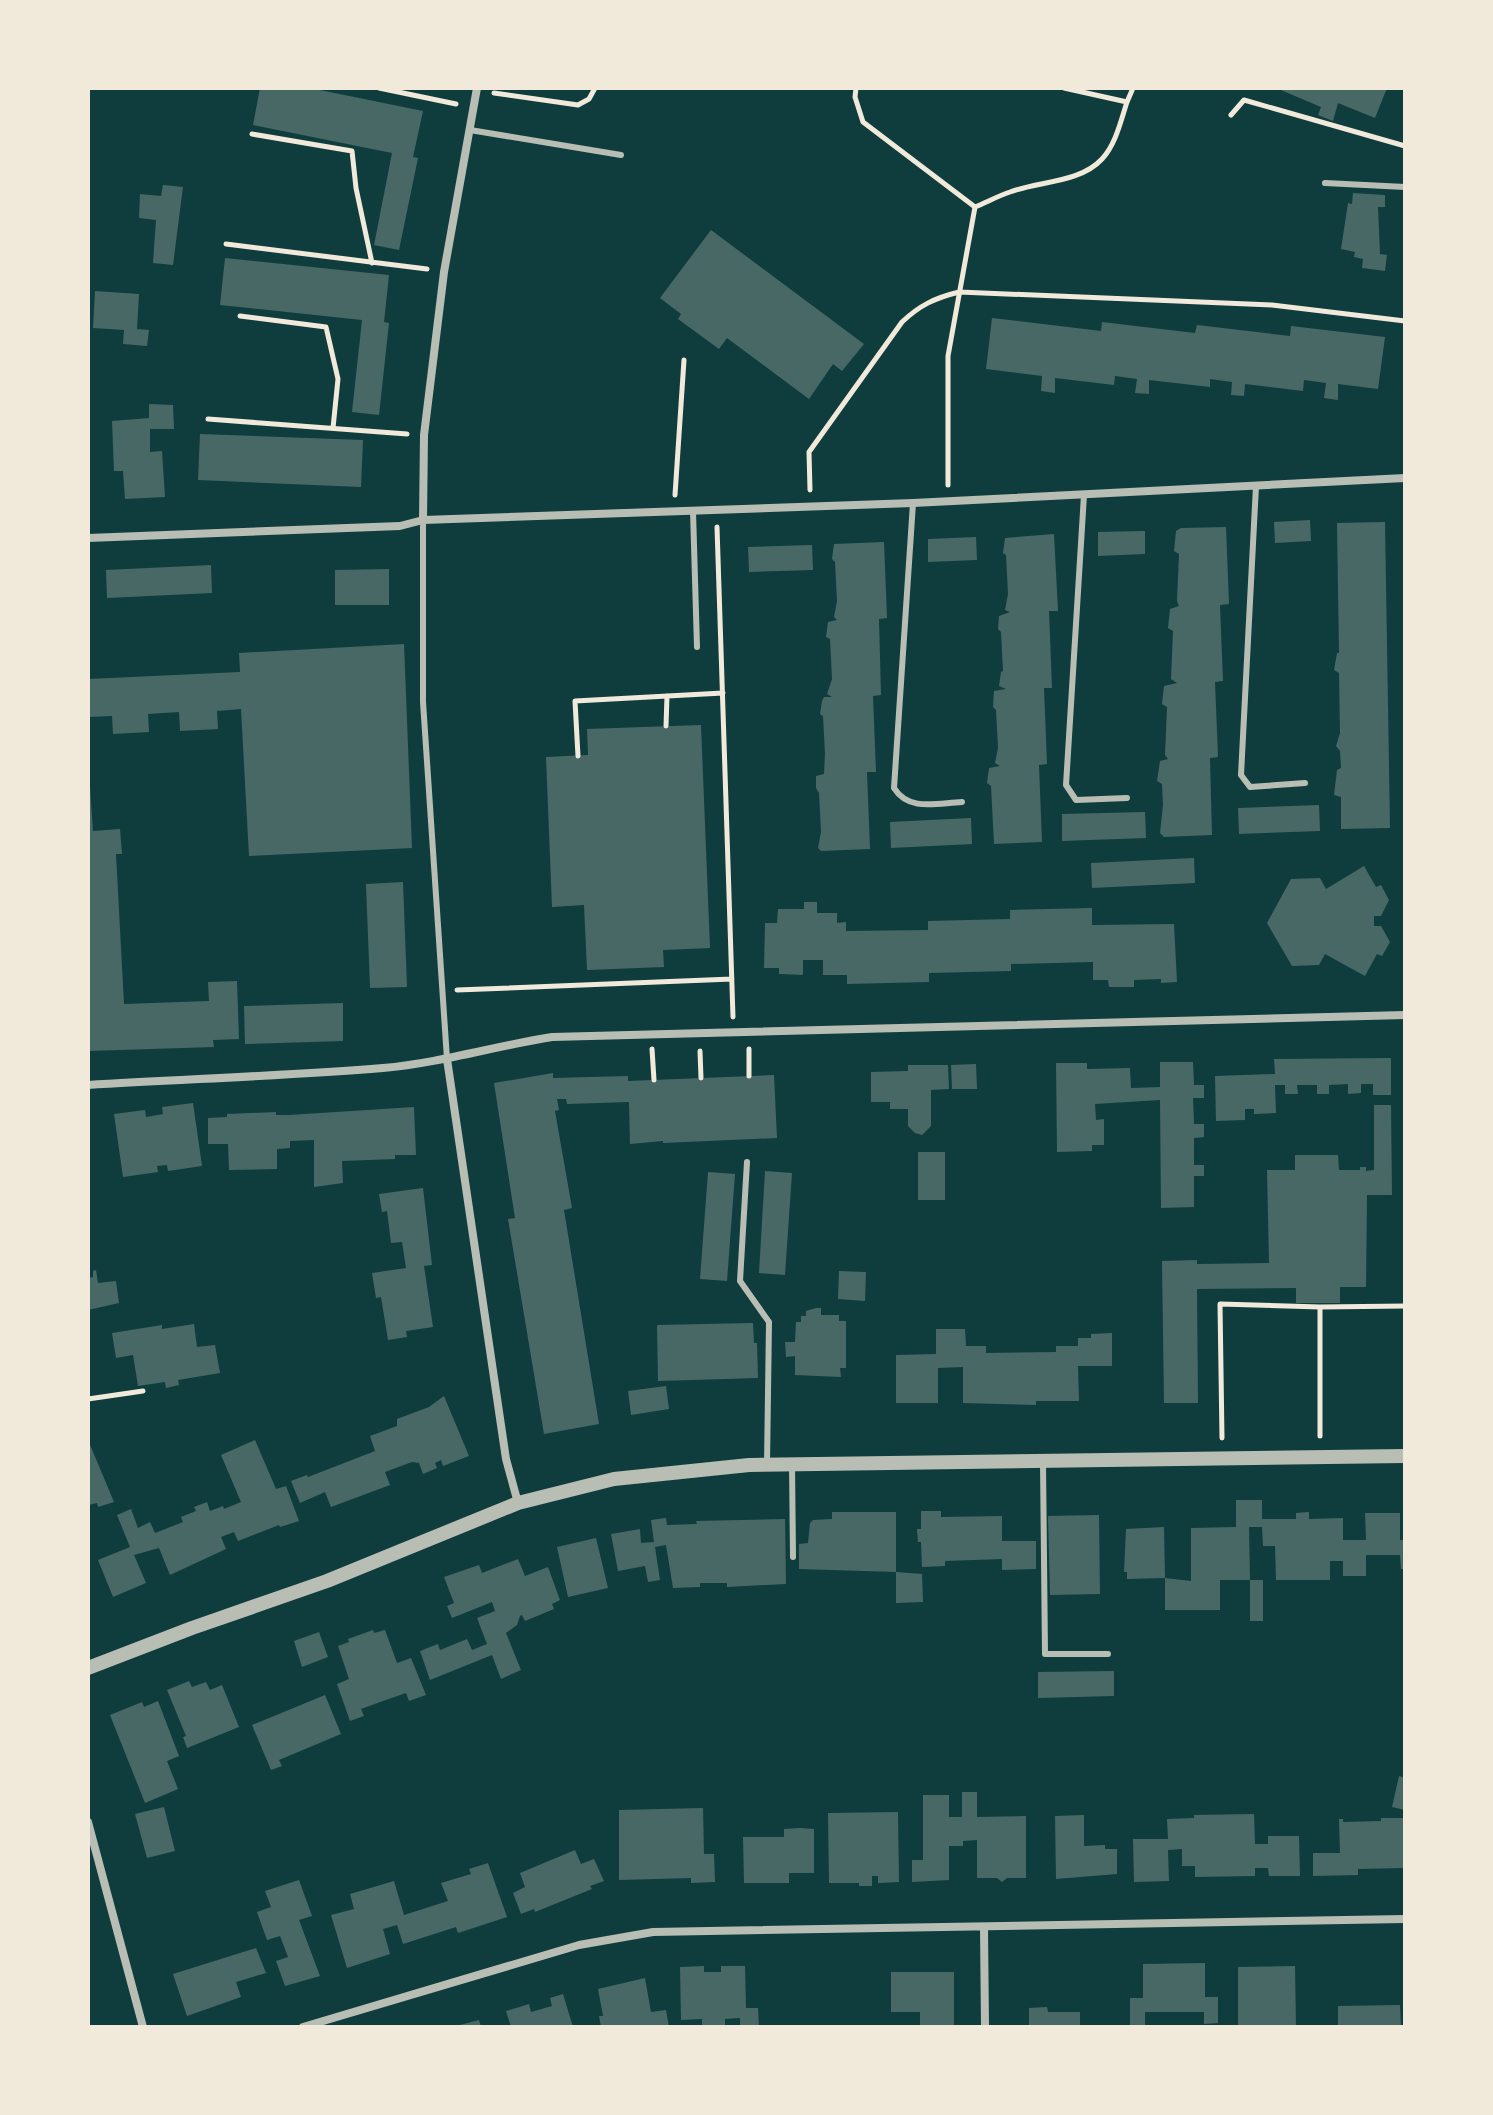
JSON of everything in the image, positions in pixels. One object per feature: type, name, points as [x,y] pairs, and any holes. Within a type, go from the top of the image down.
[{"type":"street","points":[[423,520],[424,435],[444,272],[477,89]]},
{"type":"street","points":[[88,538],[400,526],[423,520],[948,502],[1405,478]]},
{"type":"street","points":[[88,1085],[384,1068],[447,1059],[552,1037],[1405,1015]]},
{"type":"street","points":[[447,1059],[506,1459],[518,1503]]},
{"type":"street","points":[[88,1668],[327,1581],[518,1503],[614,1479],[767,1464],[1405,1456]]},
{"type":"street","points":[[88,1822],[143,2027]]},
{"type":"street","points":[[303,2027],[579,1945],[653,1932],[1405,1919]]},
{"type":"street","points":[[984,1928],[985,2027]]},
{"type":"lane","points":[[470,130],[621,155]]},
{"type":"lane","points":[[1325,183],[1405,187]]},
{"type":"lane","points":[[1256,486],[1241,775],[1250,787],[1305,783]]},
{"type":"lane","points":[[1084,495],[1066,785],[1076,800],[1127,798]]},
{"type":"lane","points":[[913,503],[894,788],[900,798],[910,804],[962,802]]},
{"type":"lane","points":[[693,511],[697,647]]},
{"type":"lane","points":[[423,520],[423,702],[447,1059]]},
{"type":"lane","points":[[747,1162],[740,1281],[769,1322],[767,1464]]},
{"type":"lane","points":[[1043,1462],[1045,1654],[1108,1654]]},
{"type":"lane","points":[[792,1464],[793,1557]]},
{"type":"path","points":[[379,88],[473,108]]},
{"type":"path","points":[[477,89],[578,105],[589,99],[595,88]]},
{"type":"path","points":[[856,88],[855,97],[863,122],[975,207]]},
{"type":"path","points":[[1064,88],[1127,102]]},
{"type":"path","points":[[975,207],[1010,192],[1077,176],[1093,167],[1104,158],[1113,141],[1133,88]]},
{"type":"path","points":[[1231,115],[1244,100],[1405,146]]},
{"type":"path","points":[[252,134],[352,151],[356,188],[372,263]]},
{"type":"path","points":[[948,502],[948,356],[975,207]]},
{"type":"path","points":[[226,244],[444,272]]},
{"type":"path","points":[[810,507],[809,452],[902,322],[926,303],[959,292],[1272,305],[1405,321]]},
{"type":"path","points":[[240,316],[326,327],[338,379],[333,428]]},
{"type":"path","points":[[674,512],[684,360]]},
{"type":"path","points":[[208,419],[424,435]]},
{"type":"path","points":[[717,510],[733,1033]]},
{"type":"path","points":[[578,756],[575,701],[723,693]]},
{"type":"path","points":[[666,726],[667,696]]},
{"type":"path","points":[[442,991],[732,979]]},
{"type":"path","points":[[748,1032],[749,1076]]},
{"type":"path","points":[[699,1034],[701,1078]]},
{"type":"path","points":[[652,1035],[654,1080]]},
{"type":"path","points":[[1222,1460],[1220,1304],[1405,1306]]},
{"type":"path","points":[[1320,1307],[1320,1457]]},
{"type":"path","points":[[88,1399],[143,1391]]},
{"type":"building","points":[[260,88],[310,88],[423,111],[413,157],[418,158],[399,250],[374,245],[392,153],[253,125]]},
{"type":"building","points":[[1276,88],[1387,88],[1375,118],[1338,103],[1333,121],[1318,115],[1321,107]]},
{"type":"building","points":[[163,185],[183,187],[173,265],[153,263],[156,220],[139,218],[140,194],[161,196]]},
{"type":"building","points":[[1353,193],[1385,195],[1385,207],[1378,207],[1380,254],[1387,255],[1385,271],[1362,268],[1363,259],[1354,257],[1355,252],[1341,249],[1348,203],[1352,204]]},
{"type":"building","points":[[711,230],[864,344],[842,371],[833,364],[809,399],[727,338],[719,349],[678,319],[681,314],[660,298]]},
{"type":"building","points":[[225,258],[389,275],[384,322],[389,323],[379,415],[352,412],[362,320],[220,305]]},
{"type":"building","points":[[95,291],[139,294],[137,329],[149,330],[147,346],[123,344],[124,330],[93,328]]},
{"type":"building","points":[[992,318],[1101,331],[1102,322],[1195,333],[1197,325],[1290,336],[1291,326],[1385,337],[1378,389],[1338,384],[1338,400],[1324,398],[1326,383],[1304,380],[1303,391],[1245,384],[1244,396],[1231,395],[1232,382],[1210,379],[1210,387],[1149,380],[1149,394],[1135,393],[1137,379],[1115,376],[1114,385],[1055,378],[1055,393],[1041,391],[1042,376],[986,369]]},
{"type":"building","points":[[149,404],[173,405],[174,429],[150,429],[150,452],[162,451],[165,497],[125,499],[123,471],[114,471],[112,421],[149,418]]},
{"type":"building","points":[[200,434],[363,440],[361,487],[198,480]]},
{"type":"building","points":[[1310,520],[1311,541],[1275,543],[1274,522]]},
{"type":"building","points":[[1385,522],[1390,828],[1341,829],[1341,797],[1334,795],[1337,770],[1341,768],[1340,751],[1336,746],[1340,733],[1339,673],[1334,670],[1339,653],[1337,523]]},
{"type":"building","points":[[1226,527],[1229,604],[1220,605],[1223,681],[1215,682],[1218,757],[1210,758],[1212,835],[1164,837],[1160,833],[1162,784],[1157,781],[1160,761],[1168,759],[1165,755],[1167,707],[1162,704],[1164,686],[1177,683],[1171,679],[1173,631],[1168,628],[1170,609],[1179,606],[1179,554],[1174,551],[1176,531],[1181,528]]},
{"type":"building","points":[[1145,531],[1145,554],[1098,556],[1098,532]]},
{"type":"building","points":[[1054,534],[1058,611],[1049,611],[1052,688],[1044,688],[1047,764],[1039,765],[1042,842],[994,844],[991,786],[987,783],[989,768],[1000,766],[995,763],[998,748],[994,691],[1006,689],[999,686],[1003,671],[1001,632],[998,629],[999,616],[1010,612],[1005,610],[1008,594],[1006,555],[1003,553],[1005,538]]},
{"type":"building","points":[[976,537],[977,560],[928,562],[928,539]]},
{"type":"building","points":[[884,542],[887,618],[879,619],[881,695],[873,696],[876,772],[867,772],[870,849],[821,851],[818,848],[821,832],[816,776],[824,774],[822,701],[824,697],[832,697],[827,694],[832,679],[830,639],[826,637],[828,622],[837,620],[834,617],[837,601],[835,562],[832,559],[834,544]]},
{"type":"building","points":[[812,545],[813,570],[749,572],[748,547]]},
{"type":"building","points":[[211,565],[212,593],[107,598],[106,570]]},
{"type":"building","points":[[389,569],[389,605],[335,605],[335,570]]},
{"type":"building","points":[[404,644],[412,848],[249,856],[241,709],[217,711],[218,729],[180,731],[179,712],[148,714],[149,732],[113,734],[112,716],[88,717],[88,679],[240,672],[239,653]]},
{"type":"building","points":[[701,725],[710,948],[663,950],[664,967],[587,970],[584,905],[552,907],[546,757],[588,755],[587,729]]},
{"type":"building","points":[[88,787],[93,831],[120,829],[122,854],[116,854],[124,1004],[209,1001],[208,982],[237,981],[239,1039],[213,1040],[214,1047],[88,1051]]},
{"type":"building","points":[[1319,805],[1320,831],[1239,834],[1238,808]]},
{"type":"building","points":[[1145,812],[1146,838],[1062,841],[1062,814]]},
{"type":"building","points":[[971,818],[972,844],[891,848],[890,822]]},
{"type":"building","points":[[1194,858],[1195,883],[1092,888],[1091,863]]},
{"type":"building","points":[[1364,866],[1376,887],[1381,885],[1389,900],[1381,916],[1374,916],[1374,926],[1381,926],[1390,942],[1382,956],[1377,954],[1365,976],[1325,954],[1319,965],[1292,966],[1267,923],[1291,879],[1320,878],[1326,889]]},
{"type":"building","points":[[403,882],[407,987],[370,988],[366,884]]},
{"type":"building","points":[[804,902],[817,902],[817,913],[837,913],[837,923],[846,922],[846,931],[928,930],[928,921],[1010,919],[1010,910],[1092,908],[1092,925],[1174,924],[1177,982],[1134,980],[1134,987],[1109,987],[1108,980],[1093,980],[1093,962],[1011,964],[1011,971],[929,973],[929,982],[847,984],[847,975],[823,975],[823,960],[803,960],[803,975],[779,974],[779,968],[764,968],[765,923],[777,923],[778,909],[804,909]]},
{"type":"building","points":[[343,1003],[343,1041],[245,1044],[244,1006]]},
{"type":"building","points":[[1391,1058],[1391,1095],[1373,1095],[1373,1084],[1361,1084],[1361,1093],[1348,1094],[1348,1084],[1329,1085],[1329,1094],[1317,1094],[1317,1085],[1297,1085],[1298,1094],[1285,1094],[1285,1085],[1275,1085],[1276,1113],[1254,1114],[1254,1109],[1245,1109],[1245,1120],[1216,1121],[1215,1076],[1275,1074],[1274,1059]]},
{"type":"building","points":[[1160,1062],[1193,1062],[1194,1085],[1204,1085],[1204,1098],[1193,1098],[1194,1124],[1204,1124],[1204,1137],[1194,1138],[1194,1165],[1204,1165],[1204,1176],[1194,1176],[1194,1207],[1161,1208],[1160,1100],[1095,1104],[1096,1120],[1104,1119],[1104,1145],[1092,1145],[1092,1151],[1057,1152],[1056,1063],[1087,1063],[1087,1069],[1130,1068],[1131,1088],[1160,1087]]},
{"type":"building","points":[[976,1064],[977,1089],[952,1089],[951,1065]]},
{"type":"building","points":[[908,1065],[948,1065],[949,1089],[931,1090],[931,1126],[922,1135],[908,1126],[908,1109],[890,1109],[890,1102],[871,1102],[871,1072],[908,1071]]},
{"type":"building","points":[[553,1073],[553,1078],[628,1076],[628,1081],[774,1075],[777,1138],[630,1144],[629,1102],[567,1104],[566,1099],[557,1099],[559,1110],[555,1111],[572,1208],[564,1210],[599,1424],[544,1434],[508,1219],[515,1218],[494,1083]]},
{"type":"building","points":[[193,1103],[202,1166],[168,1171],[167,1165],[157,1166],[158,1172],[123,1177],[114,1114],[145,1110],[146,1117],[163,1114],[162,1107]]},
{"type":"building","points":[[1374,1105],[1391,1105],[1392,1195],[1367,1195],[1366,1287],[1340,1287],[1340,1303],[1296,1303],[1296,1288],[1197,1289],[1198,1403],[1164,1403],[1162,1261],[1269,1263],[1267,1170],[1295,1170],[1295,1155],[1338,1155],[1339,1170],[1366,1167],[1366,1171],[1374,1170]]},
{"type":"building","points":[[414,1107],[416,1155],[342,1161],[343,1183],[314,1187],[314,1140],[290,1141],[290,1148],[277,1149],[277,1169],[229,1170],[228,1144],[208,1144],[208,1118],[227,1117],[227,1114],[276,1112],[276,1115],[289,1115]]},
{"type":"building","points":[[918,1152],[945,1152],[945,1200],[918,1200]]},
{"type":"building","points":[[765,1171],[792,1173],[785,1275],[759,1273]]},
{"type":"building","points":[[708,1172],[735,1174],[727,1281],[700,1279]]},
{"type":"building","points":[[423,1188],[432,1265],[424,1266],[433,1327],[406,1331],[407,1337],[388,1340],[381,1297],[376,1298],[372,1273],[406,1268],[402,1242],[391,1243],[387,1211],[382,1212],[379,1194]]},
{"type":"building","points":[[96,1270],[98,1283],[116,1281],[119,1303],[88,1310],[88,1278],[93,1277]]},
{"type":"building","points":[[839,1271],[866,1272],[865,1301],[838,1299]]},
{"type":"building","points":[[821,1308],[821,1315],[839,1315],[839,1321],[846,1321],[846,1368],[840,1368],[841,1377],[795,1375],[795,1356],[786,1357],[785,1342],[795,1342],[796,1322],[801,1322],[801,1316],[806,1316],[806,1311]]},
{"type":"building","points":[[753,1323],[758,1378],[658,1381],[657,1325]]},
{"type":"building","points":[[194,1324],[197,1347],[215,1345],[220,1373],[178,1380],[179,1385],[166,1388],[165,1382],[138,1386],[133,1355],[116,1358],[112,1333],[162,1325],[162,1329]]},
{"type":"building","points":[[936,1329],[965,1329],[966,1346],[986,1346],[986,1353],[1056,1352],[1056,1346],[1078,1346],[1078,1338],[1112,1333],[1112,1366],[1078,1366],[1079,1401],[1036,1401],[1036,1405],[963,1403],[963,1367],[938,1368],[938,1403],[896,1403],[896,1355],[936,1354]]},
{"type":"building","points":[[666,1386],[669,1409],[631,1415],[628,1391]]},
{"type":"building","points":[[444,1396],[469,1456],[443,1466],[441,1460],[435,1463],[437,1468],[423,1474],[419,1463],[412,1462],[385,1472],[390,1485],[331,1507],[325,1492],[300,1503],[291,1481],[375,1451],[370,1436],[397,1426],[397,1419],[429,1407]]},
{"type":"building","points":[[88,1440],[114,1502],[98,1507],[97,1503],[88,1505]]},
{"type":"building","points":[[255,1440],[276,1489],[286,1486],[299,1521],[279,1525],[238,1541],[234,1532],[221,1537],[226,1549],[170,1575],[159,1548],[134,1555],[146,1583],[113,1597],[98,1560],[130,1547],[117,1515],[131,1509],[138,1528],[150,1522],[155,1533],[183,1522],[181,1517],[207,1502],[210,1511],[241,1502],[221,1455]]},
{"type":"building","points":[[1236,1500],[1262,1500],[1262,1519],[1296,1519],[1296,1513],[1309,1512],[1309,1519],[1343,1518],[1343,1540],[1366,1540],[1365,1513],[1400,1513],[1400,1540],[1405,1540],[1405,1569],[1401,1569],[1400,1555],[1366,1555],[1366,1576],[1343,1576],[1343,1561],[1330,1561],[1330,1580],[1276,1580],[1275,1546],[1263,1546],[1262,1527],[1249,1527],[1250,1580],[1220,1580],[1220,1610],[1165,1610],[1165,1578],[1191,1581],[1191,1528],[1236,1527]]},
{"type":"building","points":[[921,1511],[941,1511],[941,1517],[1002,1516],[1002,1541],[1036,1541],[1036,1569],[1002,1570],[1002,1559],[945,1561],[945,1566],[922,1567],[917,1529],[921,1529]]},
{"type":"building","points":[[832,1512],[896,1512],[896,1572],[799,1569],[799,1544],[808,1543],[810,1523],[813,1520],[832,1519]]},
{"type":"building","points":[[1099,1515],[1100,1594],[1050,1595],[1048,1516]]},
{"type":"building","points":[[666,1518],[667,1525],[697,1524],[696,1521],[785,1519],[786,1584],[727,1587],[727,1583],[700,1583],[700,1587],[673,1588],[666,1545],[655,1547],[660,1580],[648,1582],[645,1566],[618,1571],[611,1534],[640,1529],[641,1543],[654,1542],[651,1520]]},
{"type":"building","points":[[1164,1527],[1165,1578],[1127,1579],[1127,1572],[1124,1572],[1126,1529]]},
{"type":"building","points":[[596,1538],[608,1588],[568,1597],[557,1547]]},
{"type":"building","points":[[518,1559],[525,1576],[548,1567],[560,1600],[552,1604],[554,1609],[525,1621],[520,1616],[517,1625],[506,1633],[521,1670],[501,1679],[492,1655],[430,1680],[420,1651],[438,1644],[440,1650],[467,1639],[472,1650],[487,1644],[477,1618],[495,1611],[492,1602],[452,1618],[447,1606],[454,1603],[444,1577],[479,1565],[482,1573]]},
{"type":"building","points":[[896,1572],[922,1574],[923,1602],[896,1603]]},
{"type":"building","points":[[1250,1580],[1263,1580],[1263,1621],[1250,1621]]},
{"type":"building","points":[[373,1630],[374,1633],[385,1630],[397,1663],[411,1658],[426,1695],[409,1701],[406,1693],[361,1709],[364,1716],[350,1721],[337,1684],[349,1679],[338,1646]]},
{"type":"building","points":[[319,1632],[328,1657],[302,1667],[294,1641]]},
{"type":"building","points":[[1114,1671],[1114,1696],[1038,1698],[1038,1672]]},
{"type":"building","points":[[189,1681],[192,1687],[206,1682],[210,1690],[222,1685],[239,1727],[187,1748],[183,1737],[186,1736],[167,1690]]},
{"type":"building","points":[[325,1695],[341,1734],[279,1760],[282,1766],[271,1770],[252,1725]]},
{"type":"building","points":[[158,1701],[179,1756],[167,1761],[178,1789],[145,1803],[110,1715],[142,1702],[144,1707]]},
{"type":"building","points":[[1399,1776],[1405,1778],[1405,1810],[1392,1807]]},
{"type":"building","points":[[962,1792],[977,1792],[977,1817],[1026,1816],[1026,1878],[1007,1878],[1002,1882],[997,1878],[977,1878],[977,1840],[963,1841],[963,1846],[949,1846],[949,1880],[912,1882],[912,1860],[923,1860],[923,1795],[949,1795],[949,1817],[962,1817]]},
{"type":"building","points":[[164,1807],[175,1851],[147,1858],[135,1814]]},
{"type":"building","points":[[703,1808],[704,1854],[714,1854],[715,1882],[691,1883],[691,1878],[619,1880],[619,1810]]},
{"type":"building","points":[[898,1812],[899,1882],[878,1883],[878,1876],[872,1876],[872,1886],[829,1883],[828,1813]]},
{"type":"building","points":[[1254,1814],[1255,1844],[1268,1844],[1268,1836],[1299,1836],[1300,1876],[1269,1876],[1268,1868],[1255,1868],[1255,1876],[1195,1877],[1195,1866],[1182,1866],[1182,1849],[1168,1850],[1169,1881],[1134,1882],[1133,1839],[1168,1839],[1167,1819],[1194,1818],[1194,1815]]},
{"type":"building","points":[[1084,1815],[1084,1846],[1105,1845],[1105,1849],[1117,1849],[1117,1874],[1056,1879],[1055,1816]]},
{"type":"building","points":[[1381,1818],[1404,1818],[1404,1868],[1358,1869],[1358,1875],[1313,1876],[1313,1853],[1340,1853],[1339,1819],[1343,1822],[1381,1821]]},
{"type":"building","points":[[784,1829],[814,1829],[814,1873],[789,1873],[789,1883],[744,1883],[743,1837],[784,1837]]},
{"type":"building","points":[[575,1850],[581,1864],[594,1859],[604,1881],[535,1912],[534,1909],[521,1914],[513,1893],[525,1887],[520,1873]]},
{"type":"building","points":[[488,1863],[507,1917],[458,1933],[456,1927],[403,1944],[397,1925],[383,1929],[390,1954],[347,1968],[331,1915],[354,1909],[350,1894],[394,1881],[404,1915],[448,1901],[441,1883],[471,1874],[469,1869]]},
{"type":"building","points":[[299,1880],[312,1916],[299,1920],[320,1976],[285,1986],[276,1961],[288,1957],[280,1936],[267,1940],[257,1912],[271,1907],[265,1891]]},
{"type":"building","points":[[256,1948],[266,1973],[236,1982],[241,1997],[187,2016],[173,1974]]},
{"type":"building","points":[[1205,1963],[1205,1997],[1218,1997],[1218,2023],[1204,2024],[1204,2012],[1145,2012],[1145,2025],[1130,2025],[1130,1998],[1143,1998],[1143,1964]]},
{"type":"building","points":[[704,1966],[704,1972],[721,1972],[721,1966],[745,1966],[746,2008],[758,2008],[759,2027],[740,2027],[740,2018],[725,2019],[725,2025],[702,2025],[702,2019],[681,2020],[680,1967]]},
{"type":"building","points":[[1295,1966],[1296,2027],[1238,2027],[1238,1967]]},
{"type":"building","points":[[891,1972],[954,1972],[954,2027],[920,2027],[920,2012],[891,2012]]},
{"type":"building","points":[[645,1978],[651,2012],[666,2010],[669,2027],[601,2027],[599,2016],[603,2016],[598,1989]]},
{"type":"building","points":[[563,1994],[573,2027],[511,2027],[506,2011],[529,2004],[531,2012],[552,2006],[550,1998]]},
{"type":"building","points":[[1400,2005],[1401,2027],[1338,2027],[1338,2006]]},
{"type":"building","points":[[1047,2007],[1048,2012],[1080,2012],[1080,2027],[1029,2027],[1029,2008]]},
{"type":"building","points":[[479,2020],[481,2027],[456,2026]]}]
